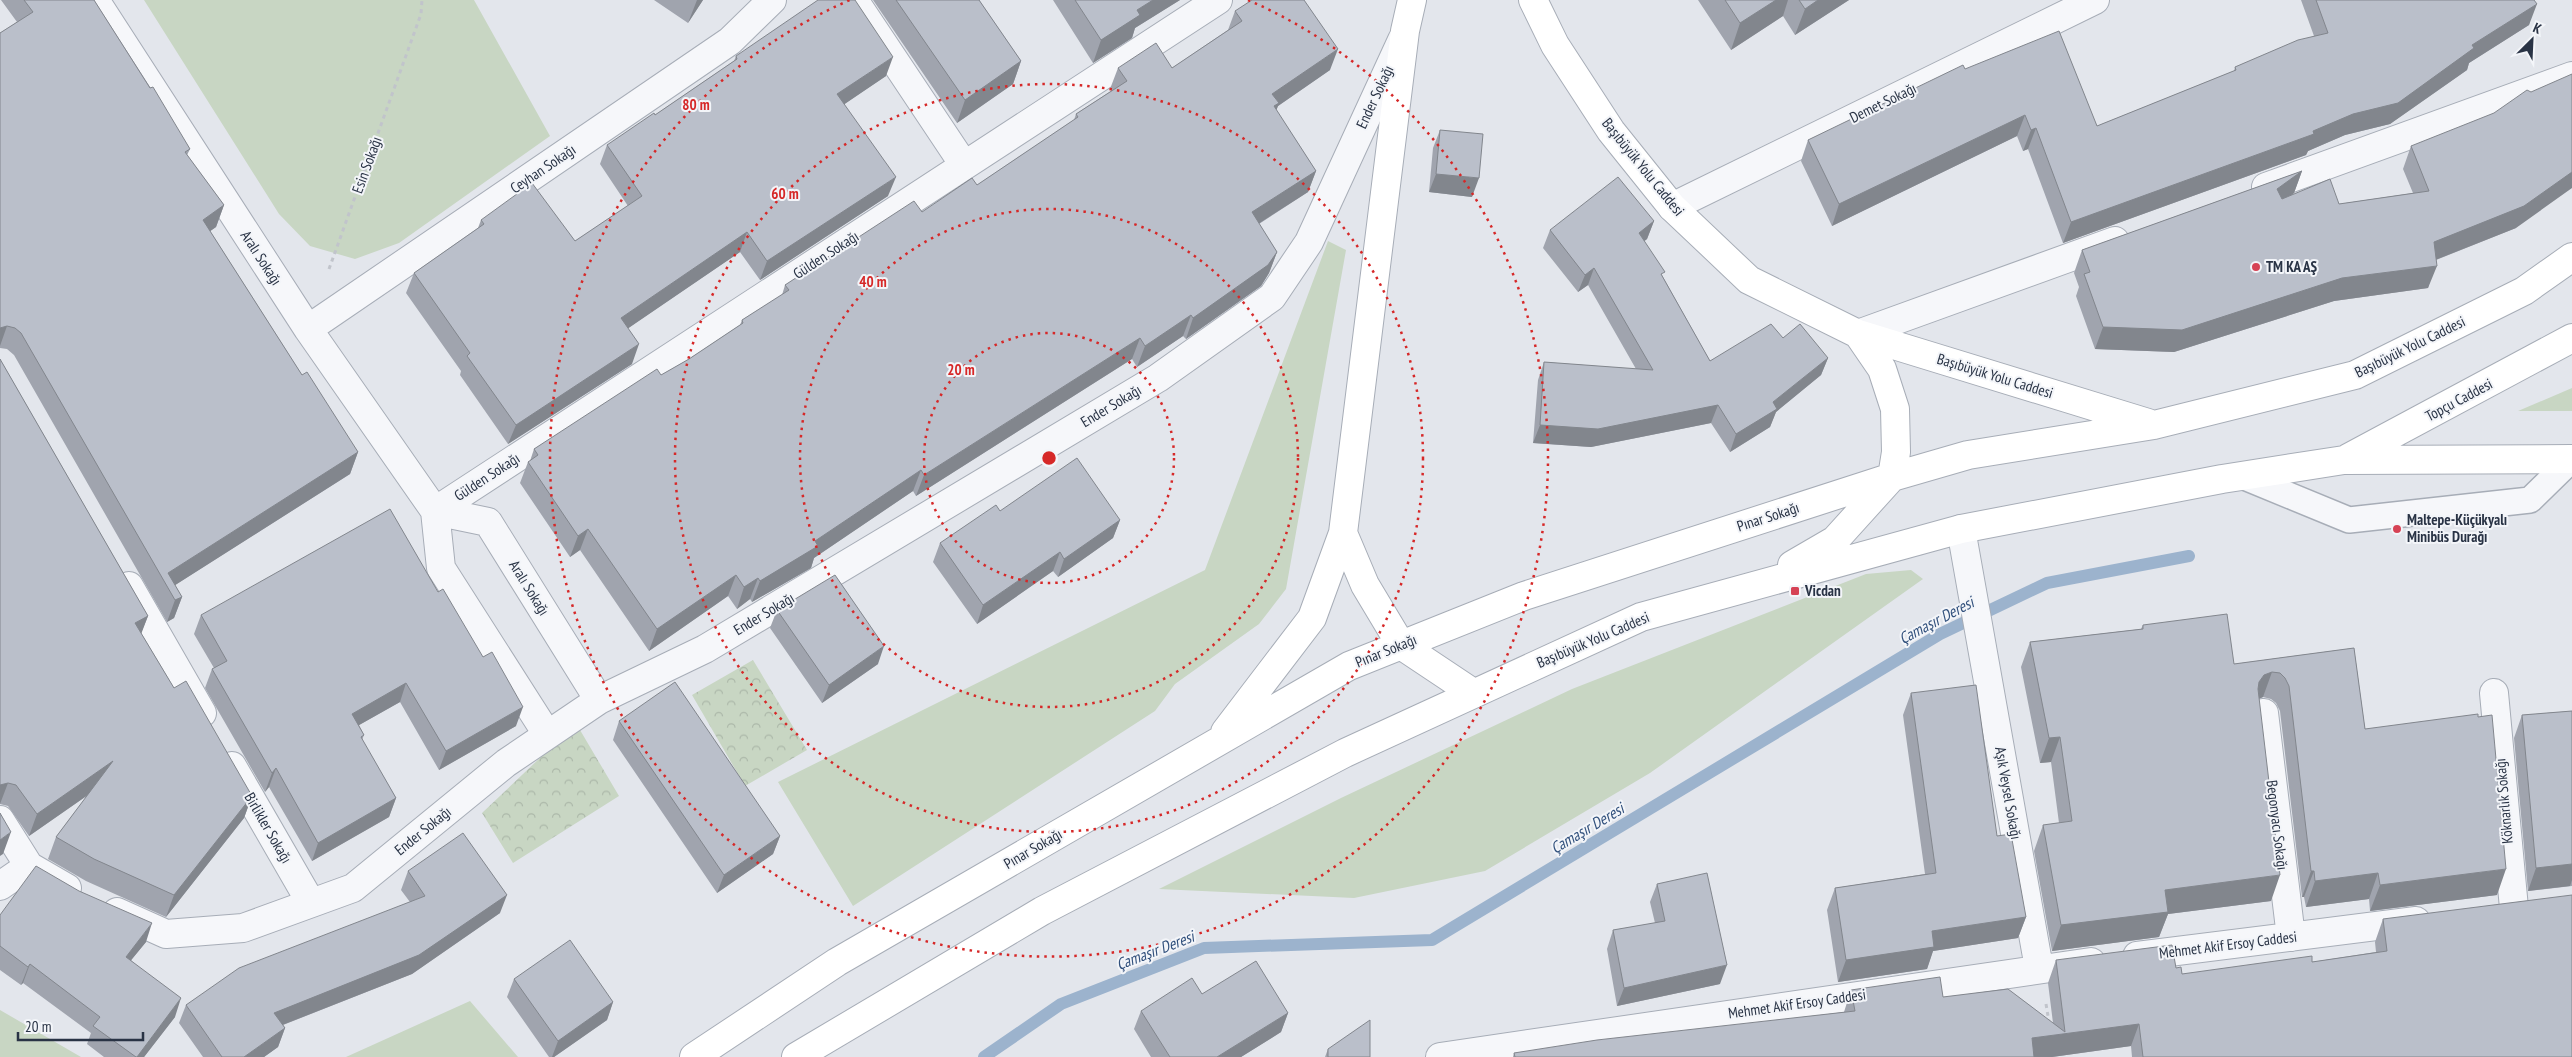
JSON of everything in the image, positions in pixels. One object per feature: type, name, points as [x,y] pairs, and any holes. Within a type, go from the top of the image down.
[{"type":"main road","points":[[1217,743],[1312,618],[1343,533],[1405,31],[1412,0]]},
{"type":"main road","name":"Başıbüyük Yolu Caddesi","points":[[1534,0],[1555,45],[1611,131],[1672,207],[1749,280],[1858,334],[2154,424],[2356,375],[2524,291],[2572,257]]},
{"type":"main road","points":[[1761,583],[1835,540],[1892,477],[1896,452],[1895,409],[1882,369],[1858,334]]},
{"type":"main road","name":"Topçu Caddesi","points":[[2344,460],[2563,345],[2572,338]]},
{"type":"main road","name":"Pınar Sokağı","points":[[694,1057],[837,962],[1349,666],[1524,596],[1892,477],[1968,455],[2154,424]]},
{"type":"main road","name":"Başıbüyük Yolu Caddesi","points":[[1473,693],[1641,617],[1961,529],[2242,476],[2344,460],[2572,459]]},
{"type":"main road","points":[[1343,533],[1365,585],[1401,645],[1473,693]]},
{"type":"main road","points":[[796,1057],[1042,911],[1345,753],[1473,693]]},
{"type":"street","name":"Aralı Sokağı","points":[[95,0],[308,329],[435,511],[441,568],[547,734]]},
{"type":"street","name":"Ceyhan Sokağı","points":[[308,329],[730,41],[772,0]]},
{"type":"street","points":[[854,0],[964,165]]},
{"type":"street","name":"Gülden Sokağı","points":[[435,511],[1218,0]]},
{"type":"street","name":"Demet Sokağı","points":[[1672,207],[2095,0]]},
{"type":"street","name":"Ender Sokağı","points":[[0,820],[29,866],[92,900],[166,934],[243,928],[353,888],[506,763],[599,700],[705,649],[1150,383],[1272,297],[1309,242],[1405,31]]},
{"type":"street","points":[[2238,197],[2572,76]]},
{"type":"street","points":[[1858,334],[2136,234]]},
{"type":"street","name":"Aralı Sokağı","points":[[435,511],[488,522],[599,700]]},
{"type":"street","name":"Aşık Veysel Sokağı","points":[[1961,529],[2039,968]]},
{"type":"street","name":"Birlikler Sokağı","points":[[119,569],[311,903]]},
{"type":"street","name":"Köknarlık Sokağı","points":[[2494,693],[2514,908]]},
{"type":"street","name":"Begonyacı Sokağı","points":[[2264,713],[2291,937]]},
{"type":"street","points":[[0,886],[29,866]]},
{"type":"street","points":[[2485,912],[2543,904]]},
{"type":"street","name":"Mehmet Akif Ersoy Caddesi","points":[[1440,1057],[2039,968],[2437,918]]},
{"type":"lane","points":[[2242,476],[2349,520],[2530,500],[2572,459]]},
{"type":"path","name":"Esin Sokağı","points":[[328,273],[421,14],[422,0]]},
{"type":"path","points":[[2039,968],[2050,1030]]},
{"type":"green space","points":[[144,0],[474,0],[550,136],[399,243],[355,259],[310,246],[279,214]]},
{"type":"green space","points":[[1328,241],[1346,250],[1286,589],[1259,624],[1175,684],[1155,711],[853,906],[778,782],[1205,570]]},
{"type":"green space","points":[[2572,388],[2572,411],[2518,411]]},
{"type":"green space","points":[[1911,570],[1923,579],[1650,773],[1485,871],[1354,898],[1159,889],[1341,798],[1572,689],[1866,574]]},
{"type":"green space","points":[[753,660],[807,750],[745,786],[692,695]]},
{"type":"green space","points":[[580,730],[619,796],[513,863],[482,813],[543,755]]},
{"type":"green space","points":[[470,1001],[518,1057],[346,1057]]},
{"type":"green space","points":[[0,1010],[81,1057],[0,1057]]},
{"type":"building","points":[[24,0],[94,0],[150,88],[153,87],[190,149],[185,152],[224,205],[203,220],[302,375],[307,372],[358,452],[168,573],[182,597],[175,600],[21,333],[15,328],[7,326],[0,328],[0,33],[33,12]]},
{"type":"building","points":[[818,0],[855,0],[893,57],[837,94],[896,177],[767,261],[747,232],[621,318],[639,344],[516,425],[467,356],[470,353],[414,273],[484,224],[481,220],[532,183],[575,241],[642,196],[607,145],[737,59],[736,56]]},
{"type":"building","points":[[896,0],[979,0],[1021,61],[965,100]]},
{"type":"building","points":[[1075,0],[1153,0],[1137,10],[1140,15],[1101,40]]},
{"type":"building","points":[[1252,0],[1304,0],[1338,49],[1272,94],[1279,103],[1274,106],[1316,171],[1252,212],[1277,252],[1268,265],[1193,318],[1191,315],[1145,346],[1140,338],[924,475],[921,470],[815,541],[818,546],[760,581],[758,578],[744,587],[736,575],[657,629],[588,529],[578,536],[528,462],[538,455],[534,449],[657,369],[661,375],[689,359],[743,323],[742,320],[789,290],[785,285],[914,201],[922,212],[972,178],[977,185],[1078,117],[1076,114],[1127,81],[1118,68],[1156,43],[1172,68],[1242,21],[1235,11]]},
{"type":"building","points":[[1725,0],[1776,0],[1740,23]]},
{"type":"building","points":[[1799,0],[1818,0],[1805,9]]},
{"type":"building","points":[[2316,0],[2534,0],[2537,4],[2472,45],[2474,48],[2398,103],[2353,114],[2313,131],[2314,134],[2071,222],[2036,128],[2031,130],[2025,115],[1839,204],[1808,140],[1963,65],[1965,69],[2059,31],[2097,126],[2236,70],[2235,67],[2298,40],[2328,33]]},
{"type":"building","points":[[2572,74],[2572,172],[2524,206],[2434,242],[2437,266],[2342,278],[2182,330],[2103,327],[2084,274],[2090,272],[2082,250],[2302,171],[2277,189],[2282,199],[2330,179],[2339,204],[2429,191],[2411,146],[2494,113],[2527,90],[2531,92]]},
{"type":"building","points":[[1440,130],[1483,134],[1479,178],[1436,174]]},
{"type":"building","points":[[1618,177],[1654,221],[1639,233],[1665,272],[1661,274],[1710,361],[1771,324],[1783,338],[1800,324],[1828,358],[1773,402],[1777,409],[1736,434],[1718,405],[1598,429],[1540,425],[1544,362],[1653,370],[1594,268],[1585,275],[1550,230]]},
{"type":"building","points":[[0,359],[148,616],[135,623],[174,688],[186,681],[252,796],[174,895],[94,859],[56,837],[113,761],[37,814],[16,785],[8,783],[0,785]]},
{"type":"building","points":[[1077,458],[1120,520],[1064,559],[1060,552],[983,605],[940,543],[996,505],[1000,511]]},
{"type":"building","points":[[390,509],[438,592],[443,589],[483,657],[492,652],[523,707],[446,751],[406,683],[352,714],[364,735],[361,737],[396,798],[318,843],[276,768],[272,773],[212,669],[227,661],[201,615]]},
{"type":"building","points":[[835,575],[884,646],[829,685],[777,610]]},
{"type":"building","points":[[2227,614],[2234,664],[2354,648],[2365,729],[2478,714],[2478,717],[2492,715],[2506,869],[2380,885],[2378,873],[2315,881],[2314,871],[2311,871],[2289,686],[2280,673],[2272,672],[2264,675],[2259,682],[2258,689],[2280,875],[2165,890],[2168,912],[2061,925],[2043,825],[2072,821],[2060,737],[2049,738],[2030,642],[2143,629],[2143,625]]},
{"type":"building","points":[[675,682],[780,836],[724,875],[619,721]]},
{"type":"building","points":[[1976,685],[1997,836],[2011,834],[2026,917],[1932,931],[1934,947],[1846,960],[1835,888],[1936,873],[1911,693]]},
{"type":"building","points":[[2572,711],[2572,864],[2536,868],[2522,715]]},
{"type":"building","points":[[0,813],[11,832],[0,840]]},
{"type":"building","points":[[463,833],[507,895],[419,955],[274,1013],[285,1028],[244,1057],[222,1057],[186,1005],[239,968],[425,896],[408,871]]},
{"type":"building","points":[[36,866],[79,891],[152,923],[126,957],[181,998],[137,1057],[93,1026],[100,1017],[30,964],[28,967],[0,946],[0,915]]},
{"type":"building","points":[[1707,873],[1727,965],[1624,988],[1613,930],[1665,921],[1657,884]]},
{"type":"building","points":[[2572,895],[2572,1057],[2143,1057],[2139,1024],[2032,1038],[2034,1057],[1515,1057],[1514,1053],[1597,1040],[1855,1011],[1851,990],[1940,977],[1943,997],[2008,989],[2065,1032],[2056,960],[2172,945],[2176,968],[2181,967],[2182,974],[2312,956],[2312,962],[2387,951],[2383,919]]},
{"type":"building","points":[[570,940],[613,1002],[558,1041],[514,979]]},
{"type":"building","points":[[1256,961],[1288,1013],[1217,1057],[1170,1057],[1141,1011],[1192,978],[1202,994]]},
{"type":"building","points":[[1370,1020],[1370,1057],[1328,1057],[1328,1049]]},
{"type":"waterway","name":"Çamaşır Deresi","points":[[984,1057],[1061,1004],[1204,948],[1432,940],[1940,634],[2047,583],[2189,556]]},
{"type":"place","name":"TM KA AŞ","points":[[2256,267]]},
{"type":"place","name":"Maltepe-Küçükyalı Minibüs Durağı","points":[[2397,529]]},
{"type":"place","name":"Vicdan","points":[[1795,591]]}]
